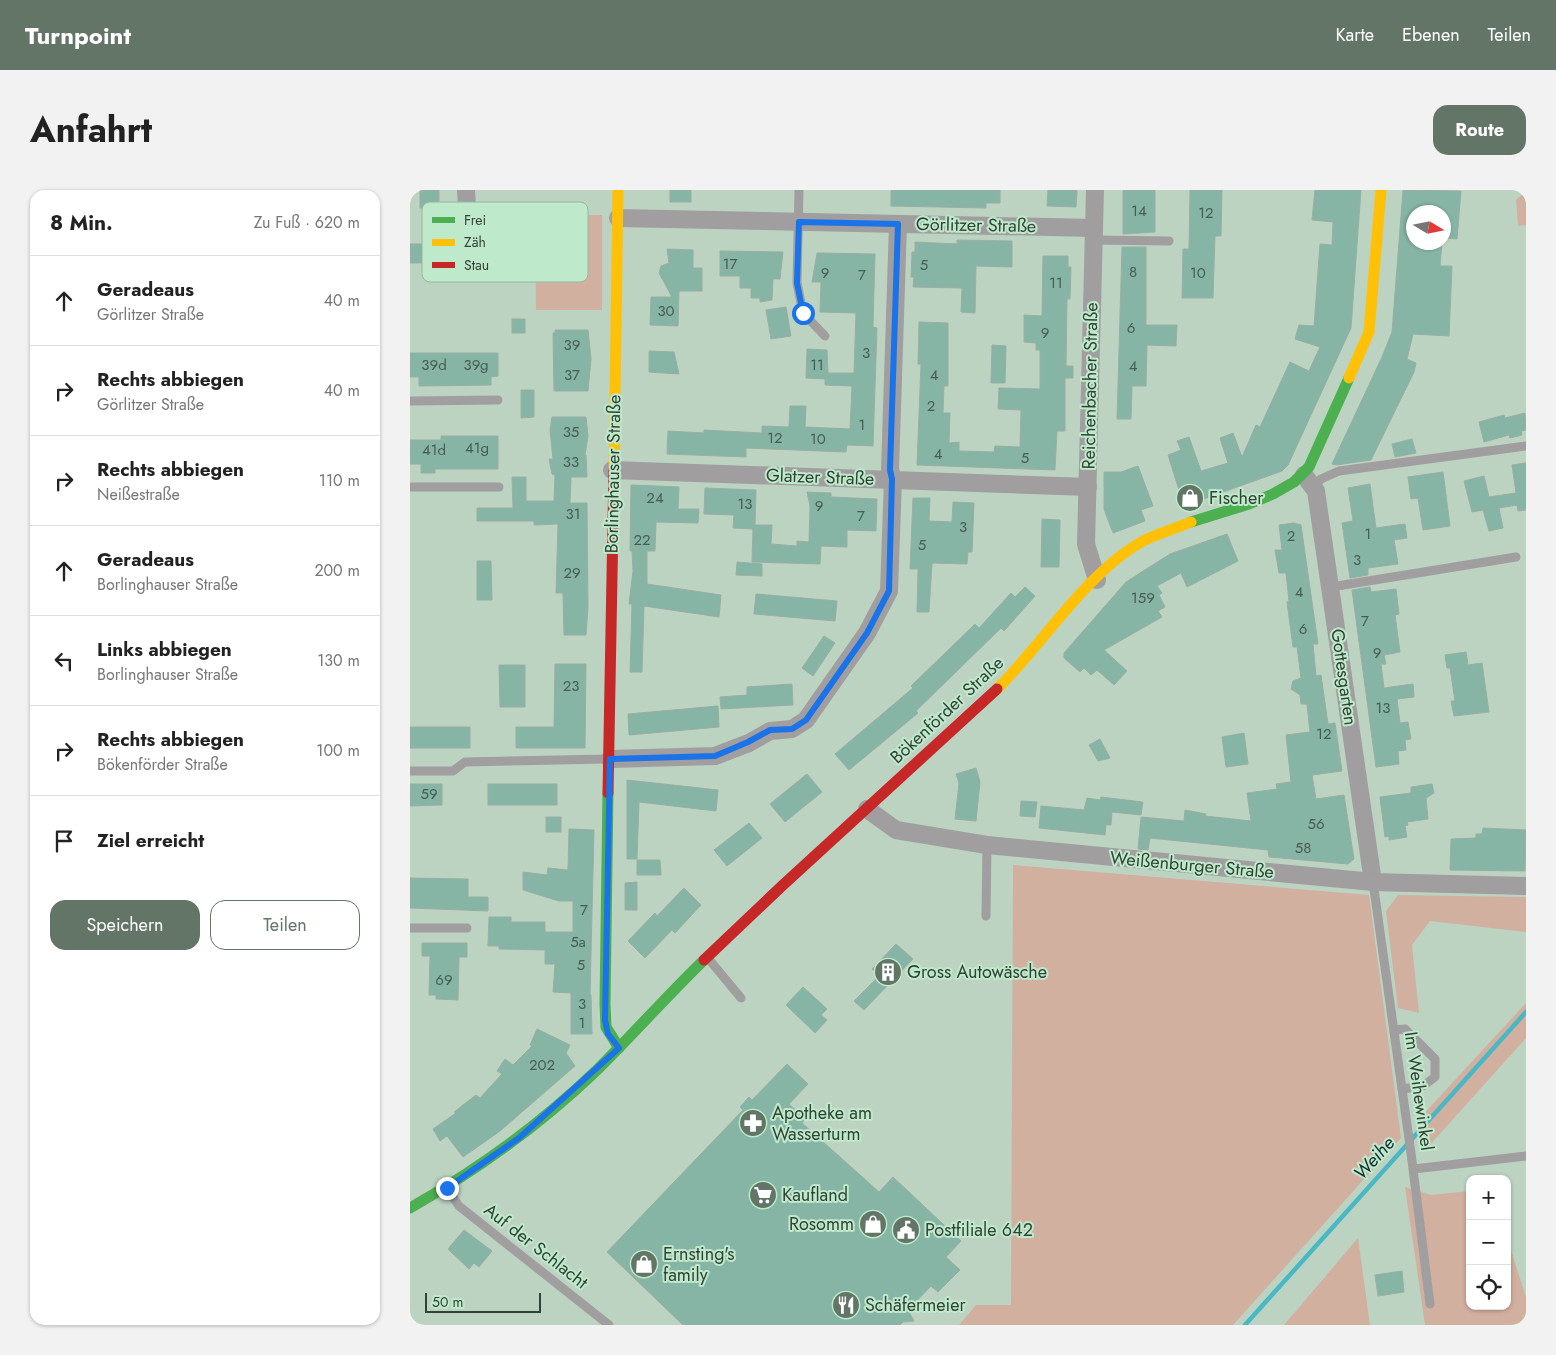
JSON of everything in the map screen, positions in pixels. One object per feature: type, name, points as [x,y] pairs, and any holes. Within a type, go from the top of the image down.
[{"type":"street","name":"Borlinghauser Straße","points":[[618,190],[612,470],[610,759],[605,1020],[608,1034],[619,1048]]},
{"type":"street","name":"Reichenbacher Straße","points":[[1094,190],[1086,544],[1097,580]]},
{"type":"street","name":"Bökenförder Straße","points":[[410,1208],[447,1188],[519,1138],[619,1048],[706,957],[1002,685],[1097,580],[1125,552],[1159,533],[1271,495],[1291,485],[1308,481],[1309,468],[1369,332],[1381,190]]},
{"type":"street","name":"Görlitzer Straße","points":[[618,218],[898,224],[1094,234]]},
{"type":"street","points":[[610,759],[715,756],[770,730],[792,729],[806,720],[867,633],[889,591],[892,479],[890,470],[898,224]]},
{"type":"street","name":"Glatzer Straße","points":[[612,470],[1088,487]]},
{"type":"street","name":"Gottesgarten","points":[[1308,481],[1316,491],[1373,882]]},
{"type":"street","name":"Weißenburger Straße","points":[[867,809],[896,830],[987,845],[1373,882],[1526,886]]},
{"type":"lane","points":[[799,190],[797,283],[803,313],[825,336]]},
{"type":"lane","points":[[1094,234],[1169,241]]},
{"type":"lane","points":[[410,400],[498,400]]},
{"type":"lane","points":[[1308,481],[1321,479],[1339,471],[1526,446]]},
{"type":"lane","points":[[410,487],[499,487]]},
{"type":"lane","points":[[1331,587],[1516,557]]},
{"type":"lane","points":[[410,771],[452,771],[465,762],[610,759]]},
{"type":"lane","points":[[986,916],[987,845]]},
{"type":"lane","name":"Im Weihewinkel","points":[[1373,882],[1412,1153],[1430,1304]]},
{"type":"lane","points":[[410,928],[467,928]]},
{"type":"lane","points":[[706,957],[742,998]]},
{"type":"lane","points":[[1394,1030],[1405,1029],[1435,1060],[1434,1077],[1423,1086],[1402,1089]]},
{"type":"lane","points":[[1414,1170],[1526,1156]]},
{"type":"lane","name":"Auf der Schlacht","points":[[447,1188],[459,1206],[609,1325]]},
{"type":"shaded area","points":[[1526,191],[1526,225],[1518,226],[1516,200]]},
{"type":"shaded area","points":[[588,215],[602,215],[602,310],[536,310],[536,282],[588,282]]},
{"type":"shaded area","points":[[1013,865],[1369,895],[1401,1138],[1233,1325],[959,1325],[976,1305],[1011,1305]]},
{"type":"shaded area","points":[[1398,895],[1526,897],[1526,932],[1430,921],[1412,945],[1419,1013],[1398,1008],[1386,911]]},
{"type":"shaded area","points":[[1526,1003],[1526,1038],[1428,1147],[1420,1118]]},
{"type":"shaded area","points":[[1405,1187],[1431,1195],[1466,1191],[1466,1310],[1511,1310],[1511,1250],[1526,1297],[1526,1325],[1425,1325]]},
{"type":"shaded area","points":[[1358,1238],[1370,1325],[1284,1325]]},
{"type":"building","points":[[420,190],[439,190],[439,202],[422,202],[422,208],[420,208]]},
{"type":"building","points":[[670,190],[691,190],[691,202],[670,202]]},
{"type":"building","points":[[891,190],[1000,190],[1000,203],[986,203],[986,208],[891,206]]},
{"type":"building","points":[[1048,190],[1077,190],[1076,207],[1047,206]]},
{"type":"building","points":[[1123,190],[1155,190],[1155,232],[1123,234]]},
{"type":"building","points":[[1190,190],[1222,190],[1221,236],[1215,236],[1213,298],[1182,298],[1183,249],[1189,249]]},
{"type":"building","points":[[1315,190],[1361,190],[1351,328],[1288,465],[1282,471],[1184,506],[1168,455],[1181,450],[1177,441],[1189,437],[1201,471],[1228,463],[1220,438],[1233,433],[1242,457],[1256,425],[1260,427],[1290,362],[1309,371],[1320,347],[1295,339],[1299,325],[1314,326],[1320,244],[1332,245],[1333,222],[1312,220]]},
{"type":"building","points":[[1403,190],[1461,191],[1457,239],[1451,239],[1451,205],[1406,205],[1406,250],[1441,250],[1440,266],[1452,266],[1449,336],[1413,334],[1407,359],[1416,363],[1414,372],[1371,460],[1332,464],[1392,332]]},
{"type":"building","points":[[957,240],[1012,241],[1012,267],[976,266],[975,313],[961,312],[962,288],[913,287],[914,277],[911,277],[912,252],[915,252],[915,242],[957,244]]},
{"type":"building","points":[[410,244],[422,244],[422,263],[410,263]]},
{"type":"building","points":[[1122,247],[1146,247],[1146,325],[1177,325],[1176,346],[1147,345],[1146,386],[1132,386],[1131,419],[1117,419]]},
{"type":"building","points":[[667,249],[693,250],[693,268],[702,268],[702,291],[679,291],[678,326],[650,325],[651,297],[672,297],[659,273],[661,266],[669,263]]},
{"type":"building","points":[[720,251],[783,252],[780,279],[773,279],[772,300],[760,302],[760,298],[751,298],[751,288],[740,288],[740,276],[720,276]]},
{"type":"building","points":[[817,253],[875,254],[873,327],[877,328],[873,446],[847,445],[846,452],[746,448],[746,457],[667,454],[668,431],[704,433],[704,430],[762,433],[762,426],[789,427],[790,406],[806,406],[805,427],[850,429],[852,386],[825,385],[825,379],[806,378],[807,349],[827,350],[828,373],[854,373],[856,313],[820,312],[821,282],[812,282]]},
{"type":"building","points":[[1043,256],[1068,256],[1068,267],[1071,267],[1070,299],[1067,299],[1066,366],[1073,366],[1073,378],[1065,378],[1065,431],[1057,431],[1055,470],[917,465],[921,364],[918,364],[919,322],[948,323],[948,386],[944,386],[943,413],[950,413],[949,443],[959,442],[959,451],[994,452],[995,446],[1020,447],[1021,410],[998,409],[999,388],[1040,389],[1040,350],[1036,350],[1036,343],[1024,342],[1024,315],[1042,316]]},
{"type":"building","points":[[786,307],[791,336],[771,339],[766,310]]},
{"type":"building","points":[[512,319],[525,319],[525,333],[512,333]]},
{"type":"building","points":[[555,330],[588,330],[591,359],[588,391],[554,391],[553,333],[555,333]]},
{"type":"building","points":[[992,345],[1006,346],[1005,383],[991,383]]},
{"type":"building","points":[[649,351],[674,352],[679,374],[649,372]]},
{"type":"building","points":[[410,353],[498,353],[498,376],[491,377],[491,385],[419,386],[419,377],[410,377]]},
{"type":"building","points":[[521,390],[534,390],[534,417],[521,418]]},
{"type":"building","points":[[1525,413],[1526,430],[1521,431],[1522,435],[1510,438],[1509,435],[1484,442],[1479,422],[1504,415],[1505,418]]},
{"type":"building","points":[[552,417],[586,417],[588,436],[585,455],[587,477],[571,477],[570,503],[587,503],[588,607],[586,635],[564,635],[563,593],[556,593],[558,524],[534,525],[534,521],[477,521],[477,508],[513,508],[512,477],[526,477],[526,501],[554,501],[555,475],[552,474],[549,459],[553,459],[550,430]]},
{"type":"building","points":[[441,436],[498,436],[498,469],[435,469],[435,473],[421,473],[421,464],[410,464],[410,440],[441,440]]},
{"type":"building","points":[[1412,439],[1416,453],[1395,457],[1392,444]]},
{"type":"building","points":[[1526,463],[1526,510],[1518,511],[1517,505],[1499,508],[1503,528],[1489,531],[1483,510],[1472,512],[1464,481],[1484,476],[1489,497],[1516,493],[1512,465]]},
{"type":"building","points":[[1138,466],[1153,506],[1141,510],[1145,521],[1113,533],[1104,509],[1104,472],[1121,472]]},
{"type":"building","points":[[1443,472],[1450,526],[1423,530],[1418,498],[1411,499],[1408,477]]},
{"type":"building","points":[[1370,484],[1376,528],[1405,524],[1407,538],[1394,540],[1398,564],[1368,568],[1368,575],[1350,578],[1342,523],[1353,521],[1348,488]]},
{"type":"building","points":[[631,485],[679,487],[678,509],[699,509],[698,523],[656,522],[655,551],[647,551],[647,584],[721,595],[719,617],[644,606],[642,672],[630,672],[632,604],[629,604],[633,571],[632,551],[630,551]]},
{"type":"building","points":[[705,488],[756,490],[755,525],[772,525],[771,544],[797,546],[797,541],[809,542],[810,506],[807,492],[831,493],[831,497],[877,499],[876,531],[847,530],[847,547],[821,546],[820,564],[752,562],[753,529],[733,528],[734,515],[704,514]]},
{"type":"building","points":[[913,498],[930,498],[929,521],[952,522],[953,502],[974,503],[972,552],[968,552],[967,564],[932,563],[929,612],[917,612],[918,569],[910,569]]},
{"type":"building","points":[[1042,519],[1060,520],[1059,567],[1041,567]]},
{"type":"building","points":[[1294,523],[1301,525],[1318,644],[1313,644],[1316,676],[1321,675],[1328,724],[1335,723],[1342,771],[1312,775],[1316,799],[1344,795],[1354,859],[1348,864],[1269,857],[1268,850],[1150,838],[1148,850],[1138,849],[1141,817],[1184,821],[1185,810],[1206,814],[1205,816],[1251,821],[1247,793],[1277,789],[1276,784],[1291,782],[1286,735],[1310,732],[1307,704],[1301,704],[1300,695],[1291,689],[1293,681],[1301,678],[1297,647],[1293,647],[1287,602],[1289,601],[1286,573],[1279,573],[1275,550],[1282,550],[1279,525]]},
{"type":"building","points":[[1227,534],[1238,561],[1187,587],[1181,573],[1157,586],[1162,593],[1159,595],[1165,607],[1158,611],[1162,617],[1104,650],[1127,671],[1114,685],[1097,670],[1091,675],[1084,668],[1080,672],[1064,658],[1064,653],[1126,582],[1170,554]]},
{"type":"building","points":[[477,561],[491,561],[492,600],[477,600]]},
{"type":"building","points":[[737,562],[762,564],[762,576],[736,575]]},
{"type":"building","points":[[1025,587],[1035,596],[1004,631],[1001,628],[916,711],[918,713],[849,770],[835,754],[913,688],[911,686],[975,624],[979,628],[1011,593],[1015,597]]},
{"type":"building","points":[[1370,587],[1371,592],[1396,589],[1399,614],[1395,615],[1400,652],[1384,655],[1386,664],[1381,664],[1384,688],[1413,684],[1414,697],[1397,699],[1400,723],[1408,722],[1411,739],[1405,740],[1406,750],[1398,751],[1399,764],[1376,767],[1352,590]]},
{"type":"building","points":[[756,594],[837,601],[835,621],[754,614]]},
{"type":"building","points":[[824,636],[835,643],[813,676],[802,668]]},
{"type":"building","points":[[1466,652],[1468,665],[1482,663],[1489,712],[1454,716],[1451,701],[1455,701],[1450,668],[1447,668],[1445,655]]},
{"type":"building","points":[[555,664],[586,664],[585,748],[516,748],[516,727],[554,727]]},
{"type":"building","points":[[499,665],[525,665],[525,707],[500,707]]},
{"type":"building","points":[[792,684],[793,705],[721,709],[720,697],[747,695],[747,687]]},
{"type":"building","points":[[718,706],[719,727],[629,735],[628,714]]},
{"type":"building","points":[[410,727],[470,727],[470,748],[410,748]]},
{"type":"building","points":[[1244,733],[1248,764],[1226,767],[1222,737]]},
{"type":"building","points":[[1100,739],[1110,758],[1098,761],[1089,745]]},
{"type":"building","points":[[976,768],[980,782],[976,821],[955,819],[959,783],[956,774]]},
{"type":"building","points":[[807,774],[822,792],[785,822],[770,804]]},
{"type":"building","points":[[627,780],[718,790],[716,811],[639,802],[637,859],[627,859]]},
{"type":"building","points":[[410,784],[442,784],[442,805],[410,806]]},
{"type":"building","points":[[488,784],[557,784],[557,805],[488,805]]},
{"type":"building","points":[[1432,784],[1434,793],[1426,798],[1428,819],[1407,822],[1408,825],[1405,826],[1407,837],[1389,840],[1389,836],[1385,837],[1380,797],[1411,793],[1411,787]]},
{"type":"building","points":[[1101,797],[1143,802],[1141,815],[1112,812],[1111,825],[1106,825],[1105,835],[1039,828],[1041,806],[1084,810],[1087,798],[1100,800]]},
{"type":"building","points":[[1021,801],[1037,802],[1035,817],[1020,816]]},
{"type":"building","points":[[546,817],[561,817],[561,832],[546,832]]},
{"type":"building","points":[[749,823],[762,838],[727,866],[714,850]]},
{"type":"building","points":[[1483,828],[1526,830],[1525,871],[1450,870],[1451,839],[1476,838],[1476,834],[1482,834]]},
{"type":"building","points":[[569,829],[594,830],[590,995],[592,1034],[571,1034],[571,993],[553,992],[555,964],[545,964],[545,950],[499,949],[499,946],[488,946],[489,917],[511,917],[511,922],[545,922],[545,932],[573,932],[573,901],[559,901],[523,890],[523,872],[547,875],[548,868],[568,870]]},
{"type":"building","points":[[637,860],[660,860],[661,875],[637,875]]},
{"type":"building","points":[[410,878],[468,879],[468,897],[488,897],[488,911],[410,908]]},
{"type":"building","points":[[637,882],[637,910],[625,910],[625,883]]},
{"type":"building","points":[[684,888],[701,905],[675,933],[672,930],[645,958],[628,941],[655,913],[657,916]]},
{"type":"building","points":[[422,943],[467,943],[467,957],[459,957],[458,1000],[436,999],[436,995],[429,995],[430,956],[422,956]]},
{"type":"building","name":"Gross Autowäsche","points":[[896,944],[913,959],[864,1010],[854,1001],[879,976],[872,969]]},
{"type":"building","points":[[803,987],[827,1009],[821,1015],[827,1020],[815,1033],[786,1005]]},
{"type":"building","points":[[537,1029],[570,1045],[566,1053],[575,1066],[500,1131],[463,1157],[447,1136],[440,1141],[433,1129],[456,1113],[454,1112],[476,1095],[480,1098],[502,1074],[497,1071],[505,1059],[513,1065],[532,1046],[530,1045]]},
{"type":"building","name":"Kaufland","points":[[787,1064],[808,1084],[789,1104],[805,1119],[802,1123],[879,1192],[893,1177],[961,1241],[946,1257],[960,1270],[938,1292],[931,1286],[908,1310],[914,1321],[903,1322],[900,1325],[683,1325],[607,1252],[743,1110],[740,1107],[749,1097],[752,1100]]},
{"type":"building","points":[[464,1230],[492,1251],[479,1267],[474,1263],[469,1269],[448,1249]]},
{"type":"building","points":[[1402,1271],[1404,1292],[1378,1296],[1375,1275]]},
{"type":"waterway","name":"Weihe","points":[[1245,1325],[1526,1012]]},
{"type":"traffic: fast","points":[[1191,522],[1249,504],[1273,494],[1294,482],[1309,467],[1349,378]]},
{"type":"traffic: fast","points":[[608,793],[605,1004],[606,1027],[619,1048]]},
{"type":"traffic: fast","points":[[410,1208],[485,1161],[555,1108],[598,1069],[704,960]]},
{"type":"traffic: slow","points":[[614,468],[618,190]]},
{"type":"traffic: slow","points":[[1349,378],[1369,332],[1381,190]]},
{"type":"traffic: slow","points":[[997,689],[1085,588],[1104,570],[1124,553],[1145,540],[1191,522]]},
{"type":"traffic: jam","points":[[608,793],[614,468]]},
{"type":"traffic: jam","points":[[704,960],[997,689]]},
{"type":"place","name":"Fischer","points":[[1190,498]]},
{"type":"place","name":"Gross Autowäsche","points":[[888,972]]},
{"type":"place","name":"Apotheke am Wasserturm","points":[[753,1123]]},
{"type":"place","name":"Kaufland","points":[[763,1195]]},
{"type":"place","name":"Rosomm","points":[[873,1224]]},
{"type":"place","name":"Postfiliale 642","points":[[906,1230]]},
{"type":"place","name":"Ernsting's family","points":[[644,1264]]},
{"type":"place","name":"Schäfermeier","points":[[846,1305]]},
{"type":"route","points":[[447,1188],[519,1138],[545,1117],[619,1048],[608,1034],[605,1020],[610,759],[715,756],[770,730],[792,729],[806,720],[867,633],[889,591],[892,479],[890,470],[898,224],[799,222],[797,283],[803,313]]}]
